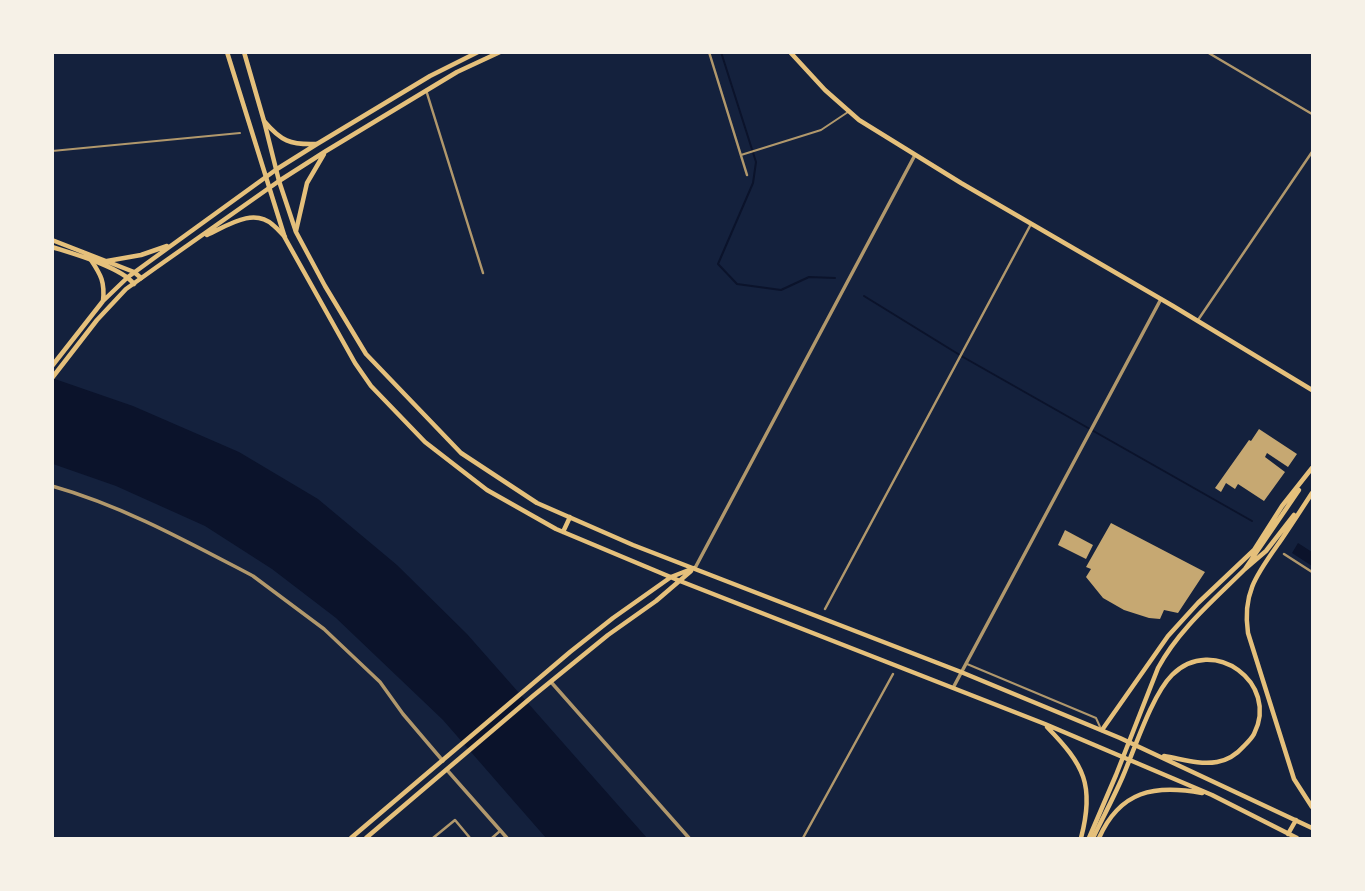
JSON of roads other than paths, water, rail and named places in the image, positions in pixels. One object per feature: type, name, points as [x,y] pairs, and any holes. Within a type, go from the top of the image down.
[{"type":"main road","points":[[227,52],[285,238],[337,332],[371,386],[425,442],[487,490],[563,532],[680,581],[1045,724],[1212,795],[1297,838]]},
{"type":"main road","points":[[244,52],[279,181],[296,232],[325,286],[366,354],[461,453],[537,503],[633,545],[961,672],[1102,730],[1312,828]]},
{"type":"main road","points":[[52,366],[103,301],[128,277],[277,169],[429,76],[478,52]]},
{"type":"main road","points":[[53,377],[96,320],[126,289],[141,278],[326,151],[457,72],[500,52]]},
{"type":"main road","points":[[790,52],[825,90],[859,120],[1312,390]]},
{"type":"main road","points":[[264,121],[289,143],[317,144]]},
{"type":"main road","points":[[296,232],[307,183],[326,151]]},
{"type":"main road","points":[[193,242],[248,217],[272,223],[285,238]]},
{"type":"main road","points":[[52,240],[135,272],[141,278]]},
{"type":"main road","points":[[107,261],[141,255],[172,245]]},
{"type":"main road","points":[[52,247],[91,260],[128,277],[134,284]]},
{"type":"main road","points":[[91,260],[105,286],[103,301]]},
{"type":"main road","points":[[1245,569],[1312,468]]},
{"type":"main road","points":[[1102,730],[1168,636],[1198,603],[1254,550],[1282,506],[1312,468]]},
{"type":"main road","points":[[1105,815],[1116,775],[1158,668],[1178,637],[1266,551],[1312,493]]},
{"type":"main road","points":[[1312,493],[1253,583],[1245,616],[1294,779],[1312,807]]},
{"type":"main road","points":[[563,532],[570,517]]},
{"type":"main road","points":[[351,838],[613,618],[671,576],[695,568]]},
{"type":"main road","points":[[366,838],[533,696],[695,568]]},
{"type":"main road","points":[[1094,838],[1162,688],[1170,677],[1190,663],[1204,660],[1226,662],[1237,667],[1253,684],[1259,697],[1259,719],[1254,735],[1237,754],[1219,762],[1198,763],[1157,754]]},
{"type":"main road","points":[[1045,724],[1068,748],[1080,766],[1088,799],[1081,838]]},
{"type":"main road","points":[[1105,815],[1142,793],[1161,788],[1180,788],[1212,795]]},
{"type":"main road","points":[[1288,834],[1296,820]]},
{"type":"street","points":[[709,52],[747,175]]},
{"type":"street","points":[[1207,52],[1312,114]]},
{"type":"street","points":[[426,90],[484,273]]},
{"type":"street","points":[[1198,320],[1312,152]]},
{"type":"street","points":[[695,568],[915,155]]},
{"type":"street","points":[[825,609],[1031,224]]},
{"type":"street","points":[[953,688],[1161,299]]},
{"type":"street","points":[[52,486],[84,495],[143,521],[268,586],[324,629],[380,682],[443,761]]},
{"type":"street","points":[[1283,554],[1312,572]]},
{"type":"street","points":[[803,838],[893,674]]},
{"type":"street","points":[[551,682],[689,838]]},
{"type":"street","points":[[447,769],[507,838]]},
{"type":"street","points":[[433,838],[455,820],[470,838]]},
{"type":"street","points":[[492,838],[500,831]]},
{"type":"lane","points":[[741,155],[821,130],[849,111]]},
{"type":"lane","points":[[52,151],[240,132]]},
{"type":"lane","points":[[966,663],[1096,718],[1102,730]]},
{"type":"water","points":[[52,378],[133,406],[239,452],[318,499],[397,565],[467,634],[647,838],[546,838],[443,720],[336,618],[272,569],[205,526],[116,486],[53,464]]},
{"type":"water","points":[[1298,543],[1312,552],[1312,566],[1292,553]]},
{"type":"waterway","points":[[721,52],[756,162],[753,183],[718,264],[737,284],[781,290],[809,277],[835,278]]},
{"type":"waterway","points":[[864,296],[963,357],[1252,521]]}]
